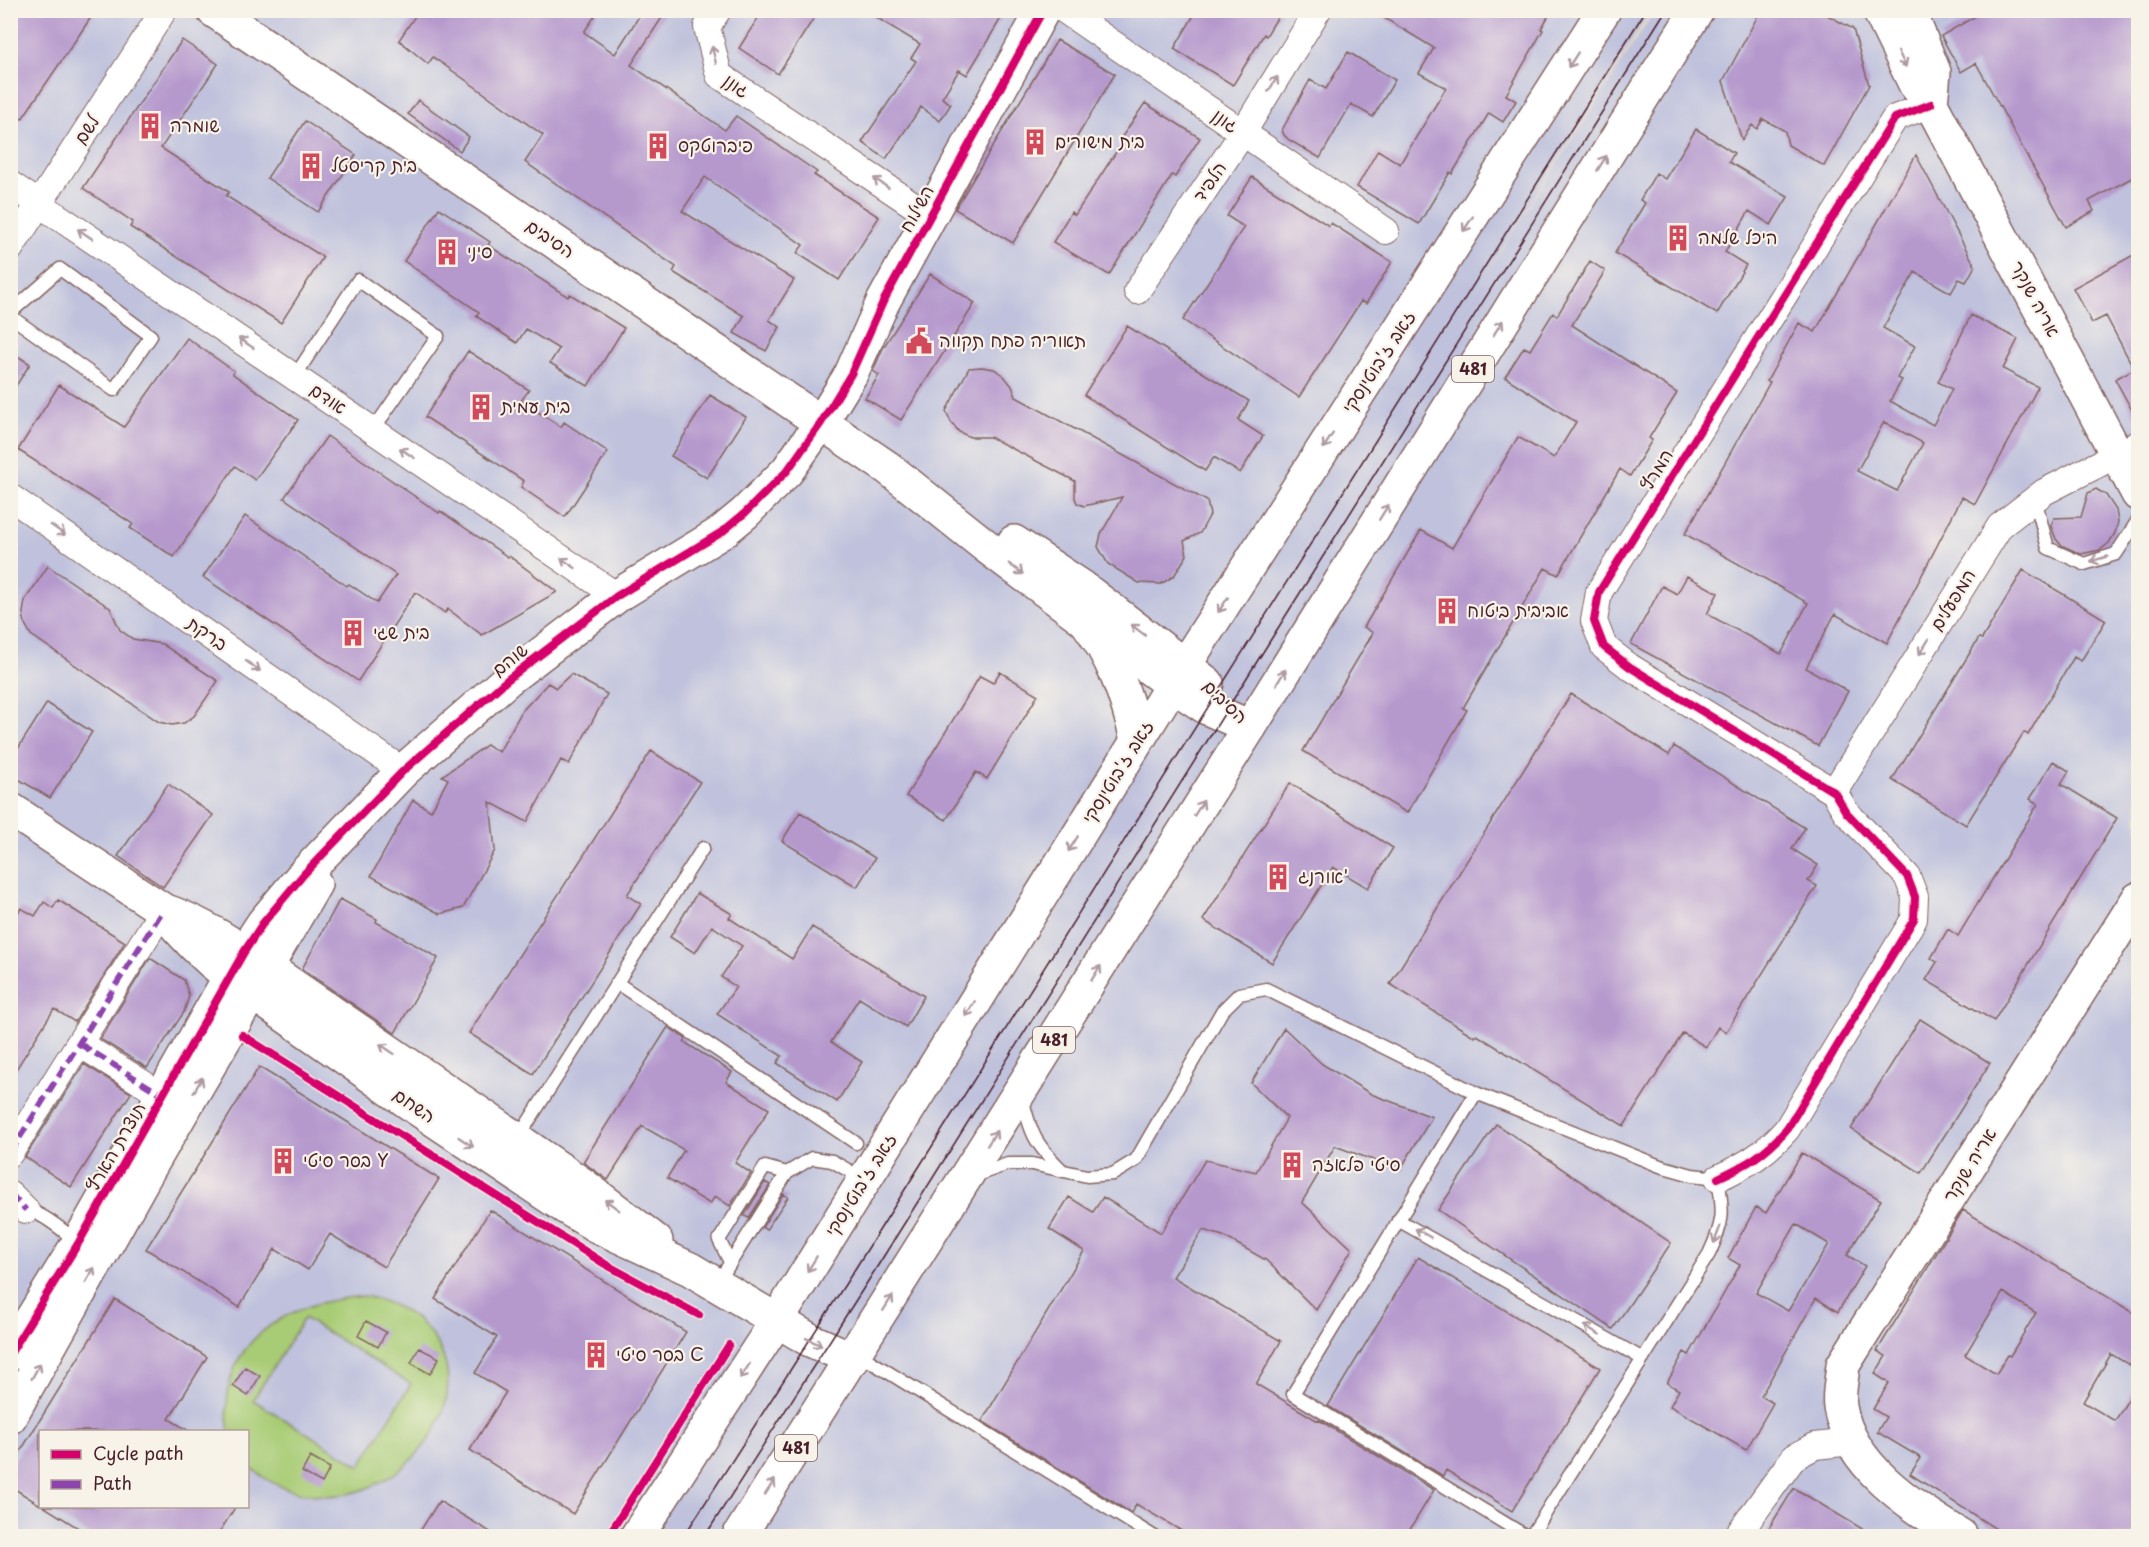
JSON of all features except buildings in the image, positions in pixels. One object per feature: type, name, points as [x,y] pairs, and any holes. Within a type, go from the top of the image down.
[{"type":"street","name":"לשם","points":[[10,249],[164,10]]},
{"type":"street","name":"הסיבים","points":[[213,10],[888,468],[987,547],[1086,621],[1231,705],[1250,727]]},
{"type":"street","name":"גונן","points":[[718,10],[707,27],[718,75],[930,216]]},
{"type":"street","name":"השילוח","points":[[812,416],[850,374],[883,302],[1043,10]]},
{"type":"street","name":"גונן","points":[[1064,10],[1386,231]]},
{"type":"street","name":"הלפיד","points":[[1137,291],[1242,134],[1318,10]]},
{"type":"street","name":"זאב ז'בוטינסקי","points":[[637,1536],[776,1322],[1178,675],[1604,10]]},
{"type":"street","name":"481","points":[[739,1536],[855,1356],[1250,727],[1697,10]]},
{"type":"street","name":"אריה שנקר","points":[[1879,10],[1915,84],[1931,104],[2128,450],[2139,494]]},
{"type":"street","points":[[1909,10],[1934,72],[1931,104]]},
{"type":"street","name":"המרץ","points":[[1834,792],[1630,667],[1604,647],[1594,621],[1599,592],[1895,118],[1931,104]]},
{"type":"street","name":"אודם","points":[[10,184],[617,596]]},
{"type":"street","name":"שוהם","points":[[248,972],[263,923],[304,874],[403,771],[495,684],[617,596],[722,532],[745,513],[787,471],[812,416]]},
{"type":"street","name":"המפעלים","points":[[1834,792],[2000,526],[2044,492],[2128,450]]},
{"type":"street","name":"הסיבים","points":[[888,468],[995,529],[1082,587],[1178,675]]},
{"type":"street","name":"ברקת","points":[[10,497],[403,771]]},
{"type":"street","points":[[1086,621],[1102,641],[1114,666],[1137,740]]},
{"type":"street","points":[[1718,1178],[1749,1163],[1774,1144],[1787,1129],[1914,919],[1915,897],[1907,876],[1846,812],[1834,792]]},
{"type":"street","name":"השחם","points":[[10,809],[56,833],[163,910],[182,935],[204,957],[248,972],[426,1096],[597,1226],[712,1272]]},
{"type":"street","name":"אריה שנקר","points":[[1960,1536],[1915,1507],[1884,1482],[1852,1442],[1840,1406],[1843,1365],[2139,899]]},
{"type":"street","points":[[10,1153],[163,910]]},
{"type":"street","name":"השחם","points":[[248,972],[305,1031],[426,1096],[518,1139],[712,1272],[776,1322],[810,1340],[855,1356]]},
{"type":"street","name":"תוצרת הארץ","points":[[10,1354],[79,1242],[137,1165],[218,1050],[248,972]]},
{"type":"street","name":"תוצרת הארץ","points":[[10,1417],[137,1165],[165,1097],[248,972]]},
{"type":"street","points":[[218,1050],[242,1035],[261,1028],[282,1027],[305,1031]]},
{"type":"street","points":[[80,1044],[165,1097]]},
{"type":"street","points":[[1737,1536],[1794,1457],[1815,1446],[1852,1442]]},
{"type":"lane","points":[[60,269],[151,336],[114,390],[10,315],[60,269]]},
{"type":"lane","points":[[295,376],[358,280],[438,336],[373,430]]},
{"type":"lane","points":[[2035,499],[2048,548],[2085,564],[2115,554],[2139,520]]},
{"type":"lane","points":[[518,1139],[703,848]]},
{"type":"lane","points":[[617,983],[856,1143]]},
{"type":"lane","points":[[966,1179],[1008,1164],[1032,1164],[1087,1176],[1113,1174],[1136,1161],[1222,1011],[1239,994],[1266,989],[1476,1093],[1660,1166],[1692,1175],[1718,1178],[1723,1210],[1720,1230],[1709,1254],[1528,1536],[1293,1394],[1476,1093]]},
{"type":"lane","points":[[1021,1091],[1031,1130],[1036,1140],[1042,1150],[1064,1172]]},
{"type":"lane","points":[[712,1272],[787,1173],[812,1158],[832,1161],[853,1173],[869,1173]]},
{"type":"lane","points":[[712,1272],[719,1240],[765,1167],[787,1173]]},
{"type":"lane","points":[[16,1206],[37,1213],[79,1242]]},
{"type":"lane","points":[[1398,1220],[1643,1359]]},
{"type":"lane","points":[[855,1356],[897,1378],[1153,1536]]},
{"type":"shaded area","points":[[11,11],[1651,11],[1455,323],[1654,11],[2138,11],[2138,1536],[11,1536]]},
{"type":"green space","points":[[364,1296],[394,1305],[419,1321],[433,1337],[444,1360],[448,1383],[445,1406],[436,1428],[422,1448],[405,1466],[384,1480],[347,1494],[332,1496],[302,1493],[273,1483],[249,1466],[249,1430],[229,1430],[227,1400],[233,1373],[245,1351],[262,1332],[283,1318],[308,1307]],"holes":[[[304,1318],[411,1384],[360,1466],[253,1400]]]},
{"type":"tram line","points":[[684,1536],[855,1269],[1646,10]]},
{"type":"tram line","points":[[705,1536],[870,1278],[1666,10]]},
{"type":"marked path","points":[[10,1153],[163,910]]},
{"type":"marked path","points":[[80,1044],[167,1098]]},
{"type":"marked path","points":[[10,1194],[26,1210]]},
{"type":"cycle path","points":[[10,1354],[79,1242],[244,952],[263,923],[304,874],[403,771],[507,680],[617,596],[722,532],[745,513],[787,471],[821,423],[851,374],[883,302],[1043,10]]},
{"type":"cycle path","points":[[1718,1178],[1756,1158],[1787,1129],[1914,919],[1915,897],[1907,876],[1846,812],[1834,792],[1630,667],[1604,647],[1594,621],[1599,592],[1895,118],[1931,104]]},
{"type":"cycle path","points":[[242,1035],[605,1264],[699,1315]]},
{"type":"cycle path","points":[[608,1536],[729,1345]]},
{"type":"place","name":"שומרה","points":[[150,126]]},
{"type":"place","name":"בית מישורים","points":[[1035,142]]},
{"type":"place","name":"פיברוטקס","points":[[658,146]]},
{"type":"place","name":"בית קריסטל","points":[[311,166]]},
{"type":"place","name":"היכל שלמה","points":[[1678,238]]},
{"type":"place","name":"סיני","points":[[447,252]]},
{"type":"place","name":"תאוריה פתח תקווה","points":[[919,341]]},
{"type":"place","name":"בית עמית","points":[[481,407]]},
{"type":"place","name":"אביבית ביטוח","points":[[1447,611]]},
{"type":"place","name":"בית שגי","points":[[353,633]]},
{"type":"place","name":"אורנג'","points":[[1278,877]]},
{"type":"place","name":"בסר סיטי Y","points":[[283,1161]]},
{"type":"place","name":"סיטי פלאזה","points":[[1292,1165]]},
{"type":"place","name":"בסר סיטי C","points":[[596,1355]]}]
